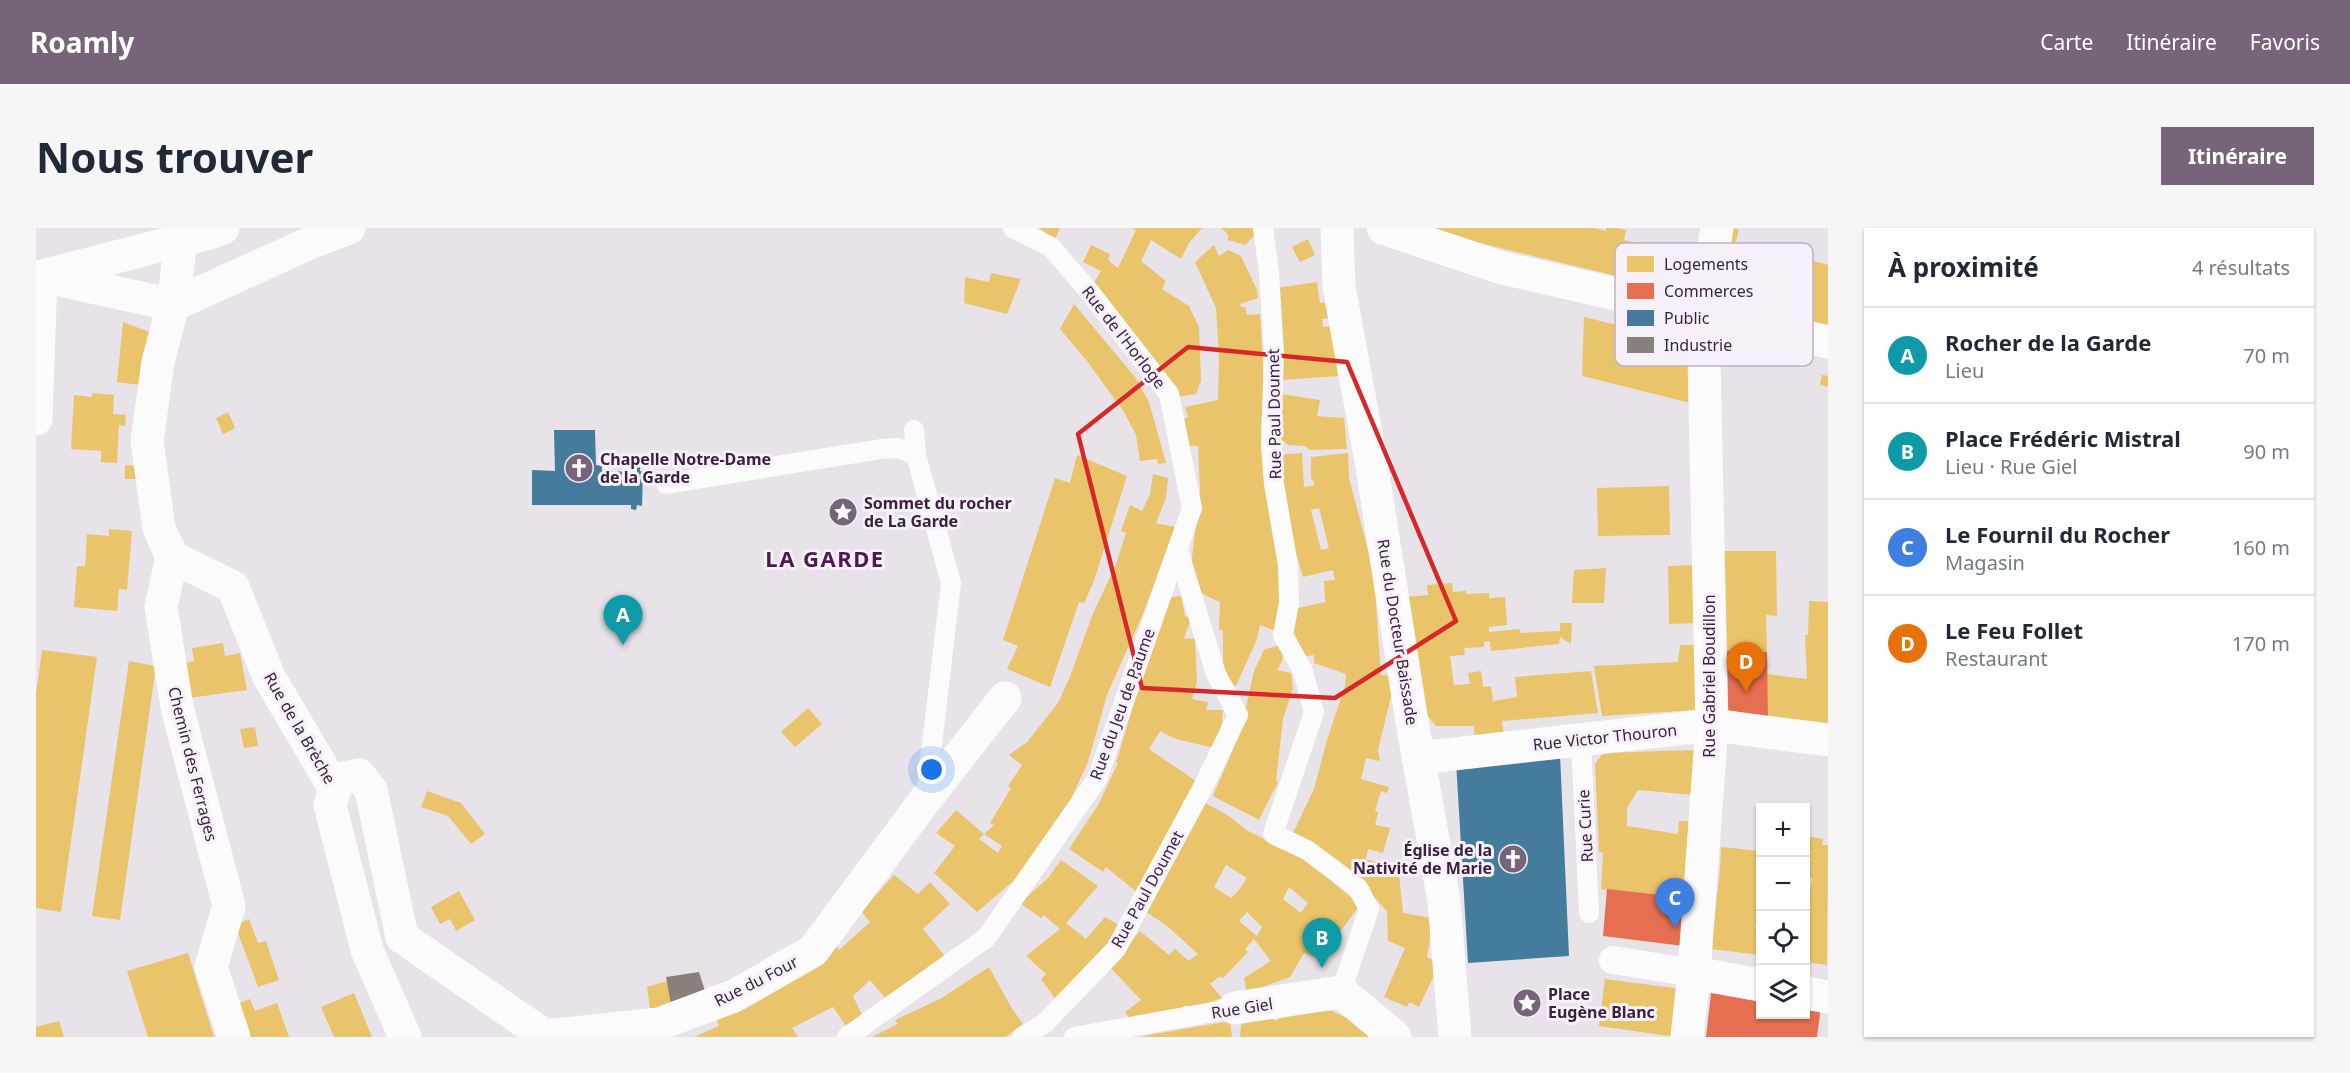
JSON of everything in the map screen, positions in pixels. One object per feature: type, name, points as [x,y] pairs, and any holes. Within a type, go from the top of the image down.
[{"type":"street","points":[[39,275],[223,228]]},
{"type":"street","points":[[39,275],[173,305],[312,242],[349,228]]},
{"type":"street","points":[[1383,228],[1502,268],[1615,294]]},
{"type":"street","name":"Rue Gabriel Boudillon","points":[[1715,243],[1717,228]]},
{"type":"street","name":"Rue du Docteur Baissade","points":[[1334,231],[1339,287],[1371,461],[1418,758],[1444,901],[1455,1037]]},
{"type":"street","points":[[172,557],[159,528],[147,441],[158,362],[173,305],[181,240]]},
{"type":"street","points":[[36,419],[39,275]]},
{"type":"street","points":[[1813,339],[1828,342]]},
{"type":"street","name":"Rue Gabriel Boudillon","points":[[1687,1037],[1694,973],[1712,725],[1704,366]]},
{"type":"street","name":"Rue de la Brèche","points":[[172,557],[233,587],[269,676],[335,789],[330,805],[367,950],[405,1037]]},
{"type":"street","name":"Chemin des Ferrages","points":[[172,557],[162,607],[177,707],[229,906],[211,968],[234,1037]]},
{"type":"street","name":"Rue du Four","points":[[335,789],[338,779],[359,775],[371,790],[402,937],[545,1036],[659,1024],[734,996],[813,951],[925,800],[1005,698]]},
{"type":"street","name":"Rue Victor Thouron","points":[[1418,758],[1712,725],[1828,740]]},
{"type":"street","points":[[1613,960],[1756,984]]},
{"type":"street","points":[[1341,992],[1395,1037]]},
{"type":"street","name":"Rue Giel","points":[[1234,1008],[1341,992]]},
{"type":"street","points":[[1810,994],[1828,997]]},
{"type":"lane","name":"Rue de l'Horloge","points":[[1014,228],[1051,248],[1088,290],[1168,394],[1192,508],[1178,550]]},
{"type":"lane","name":"Rue Paul Doumet","points":[[1263,228],[1269,272],[1274,353],[1271,446],[1273,474],[1288,565],[1289,603],[1283,635],[1303,671],[1314,712],[1274,834],[1307,850],[1358,888],[1369,909],[1341,992]]},
{"type":"lane","points":[[914,430],[916,455],[951,584],[925,800]]},
{"type":"lane","points":[[666,484],[881,448],[898,448],[916,455]]},
{"type":"lane","name":"Rue Paul Doumet","points":[[1022,1037],[1045,1023],[1116,949],[1203,788],[1238,715],[1216,674],[1178,550]]},
{"type":"lane","name":"Rue du Jeu de Paume","points":[[847,1037],[986,938],[1097,779],[1178,550]]},
{"type":"lane","name":"Rue Curie","points":[[1581,740],[1589,913]]},
{"type":"lane","name":"Rue Giel","points":[[1074,1037],[1234,1008]]},
{"type":"highlighted area","points":[[1188,347],[1347,362],[1456,621],[1335,698],[1142,688],[1078,434]]},
{"type":"building: Logements","points":[[1039,228],[1060,228],[1055,240]]},
{"type":"building: Logements","points":[[1131,228],[1202,228],[1189,243],[1181,259],[1151,240],[1141,261],[1166,281],[1162,289],[1189,306],[1199,327],[1201,381],[1196,394],[1179,397],[1091,288],[1101,271],[1083,262],[1091,245],[1110,254],[1108,260],[1118,268],[1136,230]]},
{"type":"building: Logements","points":[[1221,228],[1256,228],[1259,231],[1245,245],[1228,240],[1228,234]]},
{"type":"building: Logements","points":[[1417,228],[1594,228],[1606,231],[1606,228],[1617,228],[1626,230],[1624,240],[1637,243],[1615,243],[1615,276]]},
{"type":"building: Logements","points":[[1729,228],[1739,229],[1736,243],[1726,243]]},
{"type":"building: Logements","points":[[1308,239],[1315,255],[1300,262],[1292,247]]},
{"type":"building: Logements","points":[[1214,245],[1219,256],[1228,250],[1241,256],[1257,290],[1258,298],[1240,304],[1241,307],[1245,307],[1247,315],[1260,314],[1264,379],[1261,431],[1277,542],[1281,606],[1275,631],[1260,625],[1257,639],[1236,686],[1223,681],[1223,631],[1219,629],[1220,602],[1198,592],[1190,574],[1200,489],[1198,446],[1182,446],[1177,422],[1188,417],[1185,407],[1218,400],[1219,357],[1216,308],[1195,262]]},
{"type":"building: Logements","points":[[1813,261],[1828,265],[1828,329],[1813,325]]},
{"type":"building: Logements","points":[[991,273],[1021,279],[1007,314],[964,303],[965,277],[989,282]]},
{"type":"building: Logements","points":[[1317,282],[1320,303],[1330,302],[1332,318],[1322,319],[1323,327],[1332,326],[1338,376],[1281,380],[1276,288]]},
{"type":"building: Logements","points":[[1074,304],[1135,377],[1149,402],[1166,463],[1158,464],[1157,459],[1140,461],[1136,435],[1124,412],[1087,361],[1060,329]]},
{"type":"building: Logements","points":[[1584,317],[1615,325],[1615,366],[1693,366],[1694,404],[1582,376]]},
{"type":"building: Logements","points":[[123,322],[152,333],[148,386],[117,382]]},
{"type":"building: Logements","points":[[1822,375],[1828,376],[1828,387],[1820,385]]},
{"type":"building: Logements","points":[[92,393],[114,395],[113,414],[126,415],[125,426],[119,425],[117,463],[101,462],[101,451],[71,449],[74,395],[92,397]]},
{"type":"building: Logements","points":[[1281,394],[1320,400],[1317,416],[1344,418],[1347,449],[1310,450],[1305,446],[1288,445],[1279,438]]},
{"type":"building: Logements","points":[[228,412],[235,428],[223,434],[216,418]]},
{"type":"building: Logements","points":[[1302,453],[1304,487],[1315,485],[1311,478],[1311,457],[1348,453],[1349,478],[1374,573],[1381,675],[1396,676],[1378,750],[1380,761],[1366,758],[1361,779],[1389,787],[1387,793],[1381,791],[1375,811],[1378,812],[1375,825],[1390,828],[1383,853],[1368,849],[1366,859],[1376,862],[1375,870],[1398,865],[1403,913],[1433,918],[1427,957],[1439,964],[1419,1007],[1409,1002],[1407,1007],[1384,997],[1405,948],[1388,941],[1387,911],[1369,892],[1370,887],[1292,835],[1314,789],[1345,686],[1346,674],[1314,663],[1314,655],[1299,657],[1292,632],[1294,609],[1325,602],[1324,581],[1335,580],[1333,570],[1303,577],[1283,509],[1277,455]],"holes":[[[1319,508],[1329,548],[1321,550],[1311,510]]]},
{"type":"building: Logements","points":[[1077,455],[1127,476],[1094,581],[1084,603],[1079,602],[1050,687],[1007,669],[1018,646],[1003,640],[1055,478],[1070,483]]},
{"type":"building: Logements","points":[[125,465],[141,466],[140,479],[125,479]]},
{"type":"building: Logements","points":[[1153,474],[1168,478],[1166,498],[1156,523],[1175,527],[1143,614],[1107,695],[1088,762],[1071,799],[1032,865],[977,912],[934,873],[955,846],[936,833],[956,810],[984,834],[994,825],[990,823],[1011,788],[1008,786],[1022,765],[1009,755],[1027,742],[1058,703],[1092,616],[1116,564],[1126,533],[1121,531],[1130,505],[1142,511],[1150,494]],"holes":[[[984,834],[1002,846],[998,853],[979,839]]]},
{"type":"building: Logements","points":[[1669,486],[1670,535],[1598,536],[1597,488]]},
{"type":"building: Logements","points":[[109,529],[132,531],[127,590],[119,589],[117,611],[74,607],[77,566],[85,566],[87,534],[109,536]]},
{"type":"building: Logements","points":[[1723,551],[1776,551],[1777,616],[1766,615],[1767,652],[1725,651]]},
{"type":"building: Logements","points":[[1695,565],[1696,623],[1669,624],[1668,566]]},
{"type":"building: Logements","points":[[1606,568],[1604,603],[1572,603],[1574,570]]},
{"type":"building: Logements","points":[[1452,583],[1453,592],[1489,593],[1489,598],[1505,597],[1507,625],[1489,627],[1489,632],[1520,629],[1520,633],[1560,631],[1560,623],[1572,623],[1571,644],[1560,637],[1559,644],[1491,651],[1490,641],[1484,642],[1484,647],[1464,648],[1465,655],[1450,656],[1454,685],[1470,684],[1468,673],[1481,671],[1483,687],[1491,686],[1493,701],[1517,697],[1515,677],[1591,671],[1598,713],[1502,721],[1505,742],[1475,744],[1474,726],[1436,726],[1423,710],[1405,597],[1428,595],[1427,585]]},
{"type":"building: Logements","points":[[1181,596],[1185,616],[1191,619],[1184,638],[1195,639],[1197,681],[1192,699],[1208,702],[1206,710],[1223,710],[1221,732],[1214,748],[1176,739],[1160,731],[1149,749],[1199,783],[1139,894],[1106,867],[1103,872],[1069,849],[1098,805],[1118,763],[1116,763],[1165,598]]},
{"type":"building: Logements","points":[[1809,601],[1828,602],[1828,726],[1768,717],[1767,674],[1807,679],[1805,635],[1808,635]]},
{"type":"building: Logements","points":[[223,643],[225,656],[240,653],[247,690],[189,698],[185,663],[194,661],[192,648]]},
{"type":"building: Logements","points":[[1279,645],[1284,648],[1282,661],[1277,670],[1291,673],[1293,688],[1283,719],[1276,781],[1278,782],[1259,820],[1213,796],[1240,733],[1254,671],[1264,650]]},
{"type":"building: Logements","points":[[1680,645],[1696,645],[1697,710],[1602,716],[1594,666],[1678,662]]},
{"type":"building: Logements","points":[[42,650],[97,657],[61,912],[36,908],[36,695]]},
{"type":"building: Logements","points":[[129,661],[156,666],[120,920],[92,916]]},
{"type":"building: Logements","points":[[808,708],[822,724],[795,747],[781,732]]},
{"type":"building: Logements","points":[[255,727],[258,746],[244,748],[240,729]]},
{"type":"building: Logements","points":[[1694,750],[1694,795],[1638,790],[1627,808],[1627,826],[1678,834],[1679,821],[1693,821],[1688,898],[1601,889],[1603,853],[1599,852],[1595,764],[1603,753]]},
{"type":"building: Logements","points":[[427,791],[461,803],[485,834],[471,844],[448,816],[421,807]]},
{"type":"building: Logements","points":[[1205,803],[1229,816],[1246,830],[1304,858],[1360,905],[1320,959],[1304,953],[1290,977],[1247,993],[1244,978],[1271,961],[1254,939],[1245,949],[1248,952],[1223,978],[1219,977],[1210,984],[1222,998],[1191,1009],[1186,1005],[1174,1012],[1133,1023],[1125,1012],[1141,1000],[1110,967],[1140,931],[1169,955],[1175,949],[1189,961],[1198,954],[1166,925],[1146,912]],"holes":[[[1226,865],[1247,878],[1231,898],[1214,887]],[[1289,887],[1308,903],[1301,913],[1283,899]],[[1247,912],[1262,927],[1257,936],[1239,921]]]},
{"type":"building: Logements","points":[[1810,837],[1823,839],[1822,845],[1828,845],[1827,965],[1810,963],[1812,878],[1810,878]]},
{"type":"building: Logements","points":[[1721,847],[1756,851],[1756,955],[1711,949]]},
{"type":"building: Logements","points":[[1061,860],[1098,886],[1066,923],[1086,939],[1105,917],[1122,927],[1104,953],[1056,1000],[1041,979],[1046,974],[1026,956],[1060,929],[1044,915],[1041,918],[1020,903],[1048,878]]},
{"type":"building: Logements","points":[[894,875],[918,894],[930,882],[950,904],[923,929],[945,956],[886,999],[870,980],[853,996],[865,1021],[848,1029],[833,1007],[792,1028],[798,1037],[694,1037],[719,1026],[716,1017],[835,943],[839,950],[870,922],[861,911]]},
{"type":"building: Logements","points":[[459,891],[475,920],[456,931],[450,919],[440,924],[431,907]]},
{"type":"building: Logements","points":[[249,919],[258,943],[266,941],[279,980],[258,987],[235,925]]},
{"type":"building: Logements","points":[[188,953],[214,1037],[148,1037],[127,971]]},
{"type":"building: Logements","points":[[989,967],[1023,1024],[1006,1037],[872,1037],[898,1024],[895,1020],[940,999]]},
{"type":"building: Logements","points":[[1605,979],[1682,989],[1676,1037],[1599,1026]]},
{"type":"building: Logements","points":[[667,981],[673,1010],[651,1016],[647,987]]},
{"type":"building: Logements","points":[[354,993],[372,1037],[334,1037],[321,1007]]},
{"type":"building: Logements","points":[[250,999],[255,1011],[277,1003],[289,1037],[245,1037],[234,1005]]},
{"type":"building: Logements","points":[[1284,1007],[1315,1007],[1332,1011],[1360,1024],[1378,1037],[1240,1037],[1242,1018],[1264,1014],[1277,1021]]},
{"type":"building: Logements","points":[[59,1021],[64,1037],[36,1037],[36,1027]]},
{"type":"building: Logements","points":[[1230,1021],[1232,1037],[1143,1037],[1143,1036]]},
{"type":"building: Commerces","points":[[1725,651],[1767,652],[1768,717],[1726,710]]},
{"type":"building: Commerces","points":[[1607,889],[1688,898],[1683,946],[1603,936]]},
{"type":"building: Commerces","points":[[1711,993],[1756,999],[1756,1019],[1810,1019],[1810,1006],[1821,1007],[1817,1037],[1706,1037]]},
{"type":"building: Public","name":"Chapelle Notre-Dame de la Garde","points":[[554,430],[595,430],[596,465],[602,466],[602,471],[637,472],[637,466],[640,466],[640,471],[643,472],[642,506],[637,505],[636,510],[631,509],[631,505],[532,505],[532,470],[555,471]]},
{"type":"building: Public","name":"Église de la Nativité de Marie","points":[[1560,754],[1569,956],[1468,963],[1456,761]]},
{"type":"building: Industrie","points":[[699,972],[707,997],[671,1004],[666,977]]},
{"type":"place","name":"Chapelle Notre-Dame de la Garde","points":[[579,468]]},
{"type":"place","name":"Sommet du rocher de La Garde","points":[[843,512]]},
{"type":"place","name":"Rocher de la Garde","points":[[623,645]]},
{"type":"place","name":"Le Feu Follet","points":[[1746,692]]},
{"type":"place","name":"Église de la Nativité de Marie","points":[[1513,859]]},
{"type":"place","name":"Le Fournil du Rocher","points":[[1675,928]]},
{"type":"place","name":"Place Frédéric Mistral","points":[[1322,968]]},
{"type":"place","name":"Place Eugène Blanc","points":[[1527,1003]]},
{"type":"district","name":"LA GARDE","points":[[825,559]]}]
